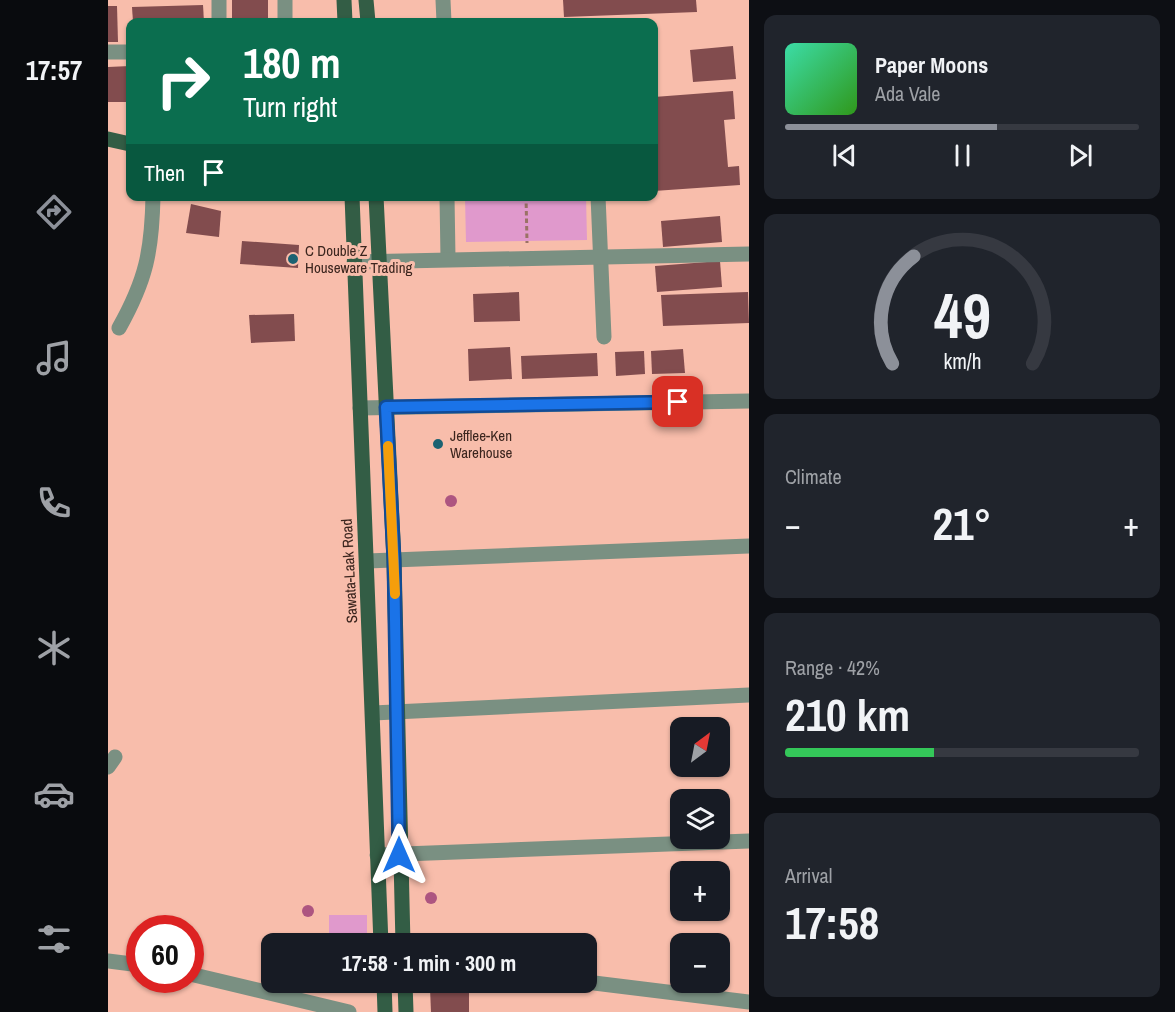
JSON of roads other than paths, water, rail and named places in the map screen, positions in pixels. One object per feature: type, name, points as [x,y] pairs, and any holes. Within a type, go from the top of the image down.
[{"type":"main road","points":[[344,0],[345,18]]},
{"type":"main road","points":[[366,0],[368,18]]},
{"type":"main road","name":"Sawata-Laak Road","points":[[352,201],[374,713],[381,933]]},
{"type":"main road","points":[[376,201],[394,560],[403,933]]},
{"type":"main road","points":[[384,993],[385,1012]]},
{"type":"main road","points":[[405,993],[406,1012]]},
{"type":"street","points":[[219,0],[219,18]]},
{"type":"street","points":[[285,0],[285,18]]},
{"type":"street","points":[[443,0],[444,18]]},
{"type":"street","points":[[108,52],[126,52]]},
{"type":"street","points":[[118,328],[136,298],[147,267],[153,238],[153,201]]},
{"type":"street","points":[[447,201],[448,258]]},
{"type":"street","points":[[598,201],[604,338]]},
{"type":"street","points":[[354,262],[448,258],[749,254]]},
{"type":"street","points":[[360,408],[749,401]]},
{"type":"street","points":[[367,561],[749,546]]},
{"type":"street","points":[[374,713],[749,696]]},
{"type":"street","points":[[377,855],[749,841]]},
{"type":"street","points":[[108,961],[126,963]]},
{"type":"street","points":[[204,977],[349,1012]]},
{"type":"street","points":[[597,983],[749,1002]]},
{"type":"place","name":"C Double Z Houseware Trading","points":[[293,259]]},
{"type":"place","name":"Jefflee-Ken Warehouse","points":[[438,444]]}]
